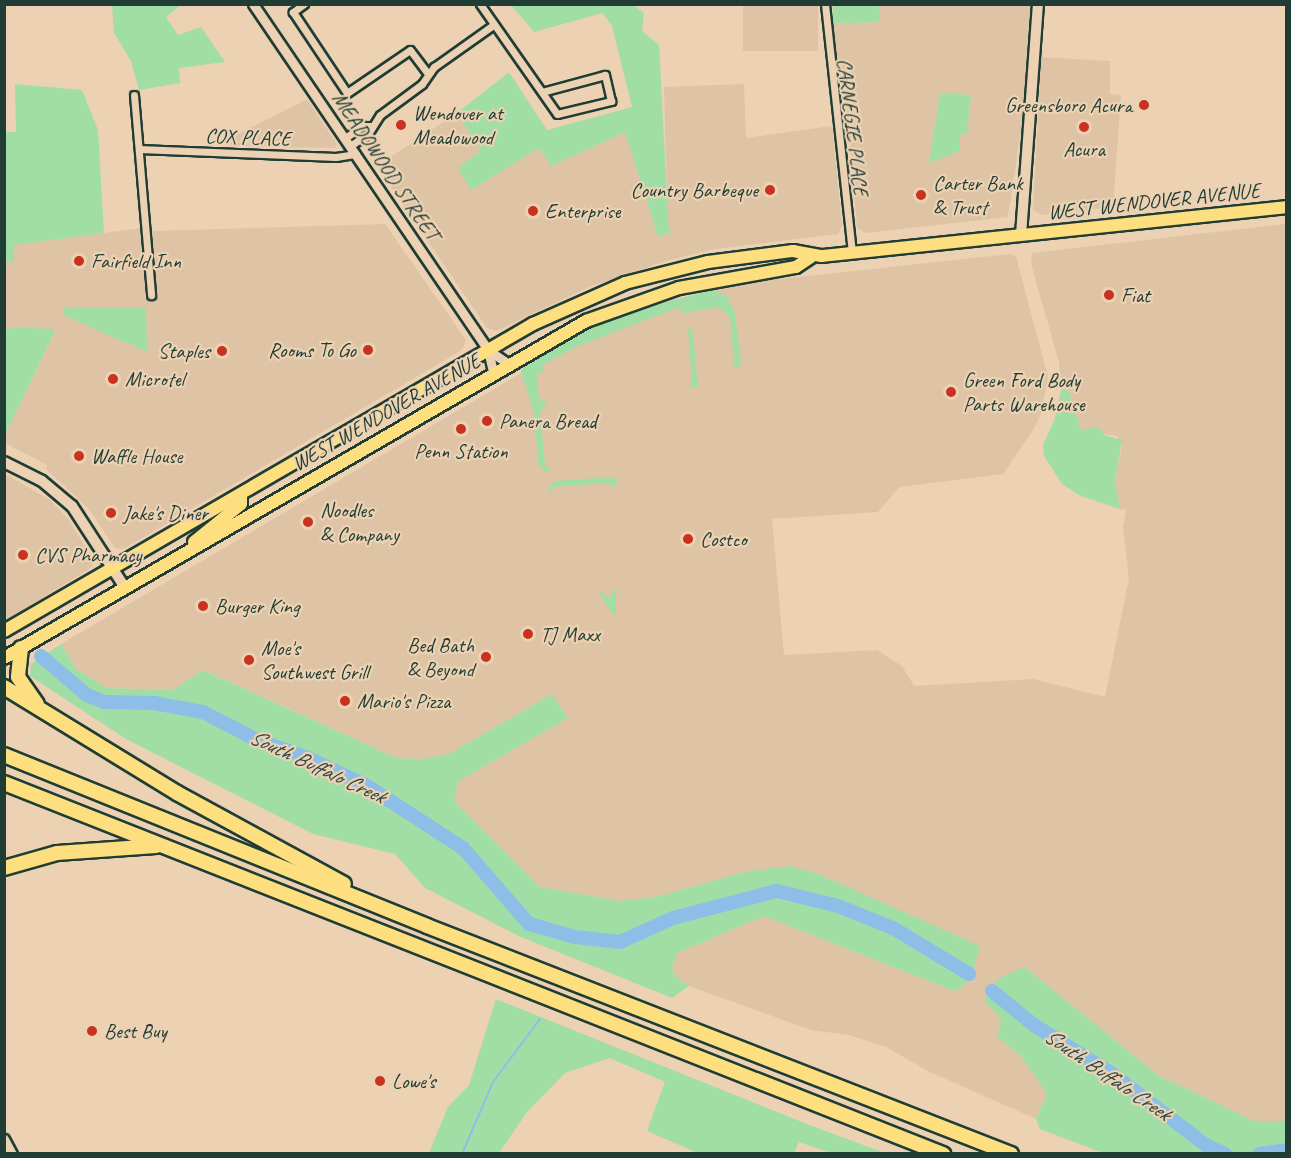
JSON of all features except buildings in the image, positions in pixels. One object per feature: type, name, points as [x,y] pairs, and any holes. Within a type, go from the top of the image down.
[{"type":"highway","name":"WEST WENDOVER AVENUE","points":[[4,631],[488,350],[577,302],[625,283],[734,258],[794,250],[811,257],[1287,207]]},
{"type":"highway","name":"WEST WENDOVER AVENUE","points":[[4,658],[507,363],[611,310],[679,288],[796,267],[811,257]]},
{"type":"highway","points":[[187,550],[204,531],[241,504],[241,495]]},
{"type":"highway","points":[[21,648],[18,677],[42,710]]},
{"type":"highway","points":[[4,687],[280,852],[427,926]]},
{"type":"highway","points":[[4,755],[427,926],[1011,1154]]},
{"type":"highway","points":[[4,783],[943,1154]]},
{"type":"highway","points":[[4,868],[57,853],[159,846]]},
{"type":"main road","points":[[1021,235],[1038,4]]},
{"type":"main road","points":[[4,462],[58,492],[83,520],[124,586]]},
{"type":"street","name":"MEADOWOOD STREET","points":[[253,4],[488,350],[493,372]]},
{"type":"street","points":[[304,4],[293,12],[347,93],[410,50],[428,74]]},
{"type":"street","points":[[480,4],[557,114],[611,101],[604,75],[542,92]]},
{"type":"street","name":"CARNEGIE PLACE","points":[[825,4],[828,59],[843,150],[852,253]]},
{"type":"street","name":"COX PLACE","points":[[139,149],[336,157],[350,146],[363,126],[371,126],[422,84],[428,74],[493,25]]},
{"type":"street","points":[[134,95],[151,295]]},
{"type":"street","name":"MEADOWOOD STREET","points":[[488,350],[507,363]]},
{"type":"street","points":[[4,1139],[12,1154]]},
{"type":"shaded area","points":[[743,5],[818,5],[818,51],[743,51]]},
{"type":"shaded area","points":[[879,5],[1034,5],[1026,96],[1008,217],[865,233],[857,227],[849,133],[832,24],[879,22]],"holes":[[[940,94],[971,95],[967,134],[960,135],[951,152],[929,163]]]},
{"type":"shaded area","points":[[1041,57],[1110,61],[1110,94],[1121,95],[1113,207],[1042,215],[1033,210]]},
{"type":"shaded area","points":[[744,84],[746,138],[832,126],[842,225],[838,234],[715,249],[666,261],[589,287],[496,331],[487,328],[377,166],[457,113],[482,150],[539,148],[551,166],[625,131],[658,237],[668,233],[664,87]]},
{"type":"shaded area","points":[[307,99],[337,144],[335,148],[230,146],[229,139]]},
{"type":"shaded area","points":[[385,224],[466,340],[462,350],[123,549],[115,548],[89,509],[46,469],[47,465],[5,443],[5,435],[56,330],[9,327],[5,336],[5,260],[14,264],[14,245],[142,228],[146,302],[157,302],[152,231]]},
{"type":"shaded area","points":[[1286,224],[1286,1121],[1254,1121],[1158,1075],[1025,967],[1001,1019],[997,1037],[1021,1056],[1047,1094],[1036,1119],[930,1072],[886,1047],[849,1035],[811,1030],[689,986],[676,977],[672,969],[677,953],[764,916],[954,991],[963,987],[980,947],[819,874],[791,866],[748,871],[660,896],[620,901],[540,887],[455,802],[457,782],[568,718],[552,694],[449,754],[422,759],[397,758],[204,670],[172,690],[107,688],[76,669],[61,644],[523,372],[524,367],[703,294],[753,282],[1010,254],[1016,257],[1048,377],[1041,414],[1033,430],[1003,474],[899,487],[878,512],[772,519],[784,655],[877,650],[902,666],[914,686],[1033,679],[1105,697],[1129,579],[1123,527],[1126,510],[1120,509],[1115,481],[1122,446],[1117,436],[1081,430],[1068,389],[1061,390],[1059,362],[1031,264],[1032,253]]},
{"type":"shaded area","points":[[5,474],[50,500],[69,520],[94,562],[91,568],[5,620]]},
{"type":"green space","points":[[833,4],[879,5],[879,22],[832,24]]},
{"type":"green space","points":[[112,5],[181,5],[166,17],[178,35],[201,27],[225,62],[179,68],[180,83],[139,90],[131,61],[114,33]]},
{"type":"green space","points":[[511,5],[633,5],[644,13],[642,31],[659,45],[669,233],[658,237],[625,132],[551,166],[539,148],[471,190],[458,168],[481,150],[457,113],[509,72],[547,130],[632,107],[612,26],[603,13],[534,32]]},
{"type":"green space","points":[[15,84],[82,90],[98,130],[104,233],[14,245],[14,264],[5,260],[4,132],[16,132]]},
{"type":"green space","points":[[940,93],[971,95],[967,134],[960,135],[960,151],[929,163]]},
{"type":"green space","points":[[713,290],[727,296],[735,313],[741,362],[738,368],[734,366],[730,317],[719,307],[682,313],[680,307],[576,347],[542,365],[544,371],[537,372],[539,400],[545,401],[546,407],[540,411],[545,466],[551,469],[546,472],[539,467],[533,409],[521,372],[523,364],[584,329],[619,314]]},
{"type":"green space","points":[[146,307],[147,352],[63,315],[64,308]]},
{"type":"green space","points":[[683,324],[689,327],[693,333],[698,388],[687,388],[692,385],[688,328]]},
{"type":"green space","points":[[9,327],[56,329],[5,435],[4,336]]},
{"type":"green space","points":[[1068,389],[1081,430],[1098,427],[1104,435],[1122,440],[1115,481],[1120,509],[1081,496],[1062,484],[1044,456],[1043,445],[1055,418],[1061,390]]},
{"type":"green space","points":[[612,477],[618,481],[613,489],[611,483],[552,487],[552,493],[547,492],[554,481]]},
{"type":"green space","points":[[611,590],[616,590],[615,616],[599,595],[603,591],[605,597],[611,597]]},
{"type":"green space","points":[[61,644],[76,669],[107,688],[172,690],[203,670],[397,758],[422,759],[449,754],[552,694],[568,718],[457,782],[455,802],[540,887],[620,901],[660,896],[748,871],[791,866],[819,874],[980,946],[974,968],[963,987],[954,991],[764,916],[677,953],[672,969],[676,977],[689,986],[672,998],[521,937],[425,888],[395,854],[313,834],[126,739],[30,676],[31,664]]},
{"type":"green space","points":[[1025,967],[1158,1075],[1254,1121],[1286,1121],[1286,1153],[1103,1153],[1040,1129],[1036,1119],[1047,1094],[1021,1056],[997,1037],[1001,1019],[984,1000],[998,979]]},
{"type":"green space","points":[[496,999],[885,1153],[831,1153],[799,1142],[794,1153],[698,1153],[647,1131],[665,1082],[610,1058],[565,1073],[527,1112],[499,1153],[429,1153],[448,1107],[469,1085]]},
{"type":"waterway","name":"South Buffalo Creek","points":[[41,656],[87,695],[104,702],[154,703],[203,712],[257,740],[306,757],[367,786],[463,848],[529,924],[575,937],[620,942],[673,918],[777,891],[838,906],[893,928],[969,974]]},
{"type":"waterway","name":"South Buffalo Creek","points":[[992,991],[1034,1025],[1114,1075],[1207,1146],[1225,1154]]},
{"type":"waterway","points":[[462,1154],[493,1082],[540,1019]]},
{"type":"waterway","name":"South Buffalo Creek","points":[[1259,1154],[1286,1150]]},
{"type":"place","name":"Greensboro Acura","points":[[1144,105]]},
{"type":"place","name":"Wendover at Meadowood","points":[[401,125]]},
{"type":"place","name":"Acura","points":[[1084,127]]},
{"type":"place","name":"Country Barbeque","points":[[770,190]]},
{"type":"place","name":"Carter Bank & Trust","points":[[921,195]]},
{"type":"place","name":"Enterprise","points":[[533,211]]},
{"type":"place","name":"Fairfield Inn","points":[[79,261]]},
{"type":"place","name":"Fiat","points":[[1109,295]]},
{"type":"place","name":"Rooms To Go","points":[[368,350]]},
{"type":"place","name":"Staples","points":[[222,351]]},
{"type":"place","name":"Microtel","points":[[113,379]]},
{"type":"place","name":"Green Ford Body Parts Warehouse","points":[[951,392]]},
{"type":"place","name":"Panera Bread","points":[[487,421]]},
{"type":"place","name":"Penn Station","points":[[461,429]]},
{"type":"place","name":"Waffle House","points":[[79,456]]},
{"type":"place","name":"Jake's Diner","points":[[111,513]]},
{"type":"place","name":"Noodles & Company","points":[[308,522]]},
{"type":"place","name":"Costco","points":[[688,539]]},
{"type":"place","name":"CVS Pharmacy","points":[[23,555]]},
{"type":"place","name":"Burger King","points":[[203,606]]},
{"type":"place","name":"TJ Maxx","points":[[528,634]]},
{"type":"place","name":"Bed Bath & Beyond","points":[[486,657]]},
{"type":"place","name":"Moe's Southwest Grill","points":[[249,660]]},
{"type":"place","name":"Mario's Pizza","points":[[345,701]]},
{"type":"place","name":"Best Buy","points":[[92,1031]]},
{"type":"place","name":"Lowe's","points":[[380,1081]]}]
